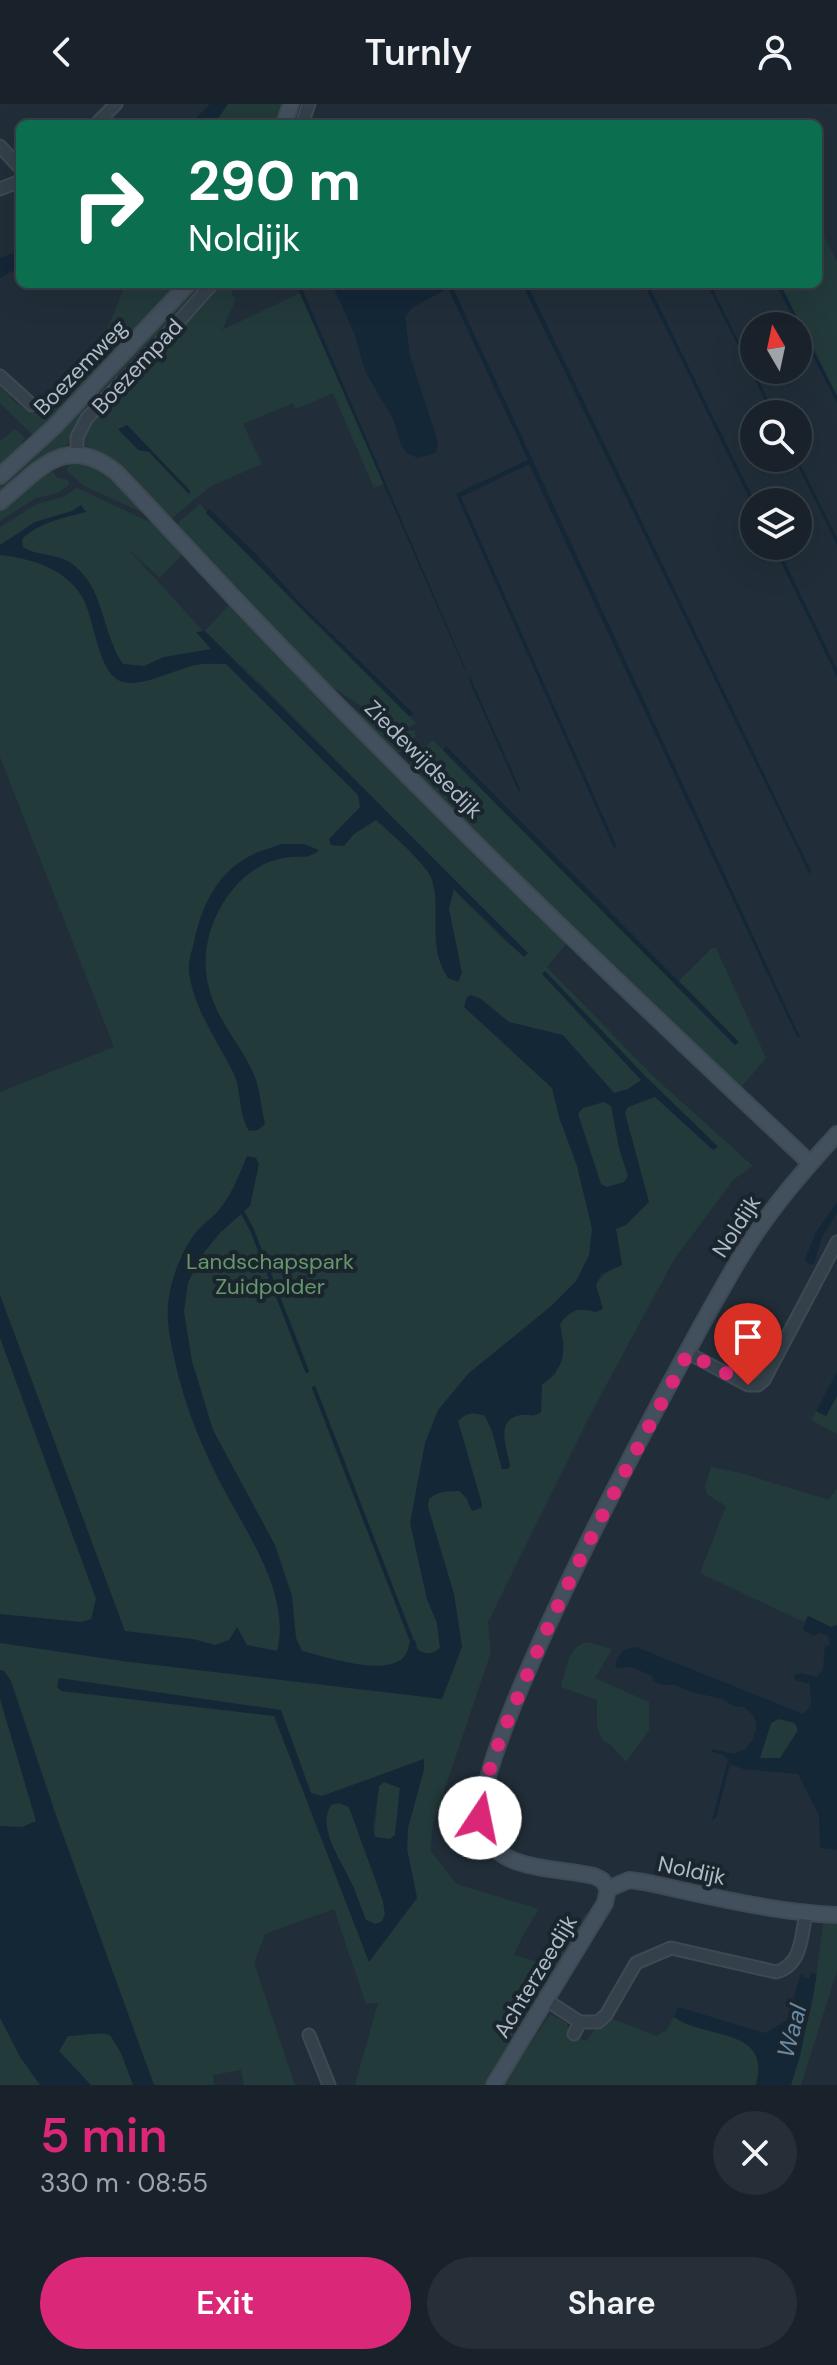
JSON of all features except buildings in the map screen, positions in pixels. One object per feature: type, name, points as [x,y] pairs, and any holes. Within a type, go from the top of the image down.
[{"type":"street","points":[[0,146],[16,164]]},
{"type":"street","name":"Boezemweg","points":[[0,476],[54,427],[184,288]]},
{"type":"street","name":"Boezempad","points":[[77,454],[77,437],[87,418],[208,288]]},
{"type":"street","points":[[0,376],[32,405]]},
{"type":"street","points":[[0,502],[55,457],[77,454]]},
{"type":"street","name":"Ziedewijdsedijk","points":[[77,454],[93,457],[116,472],[257,622],[399,766],[653,1015],[810,1163]]},
{"type":"street","name":"Noldijk","points":[[819,1915],[629,1880],[608,1889],[602,1880],[594,1876],[514,1861],[489,1841],[483,1830],[481,1803],[495,1752],[560,1600],[688,1353],[755,1234],[810,1163],[837,1134]]},
{"type":"street","points":[[688,1353],[748,1385],[758,1385],[764,1380],[837,1242]]},
{"type":"street","name":"Achterzeedijk","points":[[494,2085],[605,1903],[608,1889]]},
{"type":"street","points":[[546,2000],[580,2022],[598,2022],[606,2015],[636,1963],[671,1948],[776,1972],[788,1969],[819,1915]]},
{"type":"street","points":[[574,2034],[580,2022]]},
{"type":"street","points":[[309,2035],[329,2085]]},
{"type":"green space","points":[[228,104],[284,104],[278,120],[217,120]]},
{"type":"green space","points":[[822,233],[837,261],[837,396],[812,347],[812,312],[794,312],[782,288],[822,288]]},
{"type":"green space","points":[[123,288],[175,288],[35,437],[0,403],[0,387],[31,412],[51,411],[65,401],[79,384]]},
{"type":"green space","points":[[192,288],[201,288],[83,415],[68,444],[40,459],[0,493],[0,484],[35,454]]},
{"type":"green space","points":[[213,288],[235,288],[231,294],[236,299],[222,330],[300,293],[384,484],[374,488],[333,393],[296,409],[293,403],[243,424],[262,464],[211,486],[172,518],[168,518],[103,457],[85,445],[83,430]],"holes":[[[127,425],[190,490],[188,494],[149,452],[138,449],[125,427]]]},
{"type":"green space","points":[[15,429],[25,438],[22,442],[26,446],[0,468],[0,441]]},
{"type":"green space","points":[[65,462],[79,463],[103,472],[150,516],[84,486],[66,470],[69,466]]},
{"type":"green space","points":[[49,468],[58,478],[68,480],[69,485],[58,493],[36,498],[0,521],[0,507]]},
{"type":"green space","name":"Landschapspark Zuidpolder","points":[[77,488],[154,524],[184,552],[160,578],[128,549],[204,632],[231,603],[567,943],[547,967],[655,1078],[753,1166],[734,1179],[675,1258],[591,1413],[488,1622],[491,1652],[433,1824],[430,1850],[456,1884],[539,1909],[514,1955],[539,1962],[601,1899],[485,2085],[355,2085],[378,2003],[366,2004],[334,1909],[265,1934],[254,1963],[295,2085],[244,2085],[241,2070],[213,2075],[214,2085],[0,2085],[0,1092],[114,1047],[0,757],[0,527],[37,504],[63,497]],"holes":[[[238,661],[527,953],[524,956],[504,940],[358,795]],[[545,972],[645,1076],[718,1146],[632,1070],[543,974]],[[617,1234],[622,1265],[601,1277],[583,1304],[560,1324],[564,1345],[555,1375],[542,1384],[541,1412],[516,1416],[506,1425],[502,1439],[502,1469],[492,1429]],[[470,1466],[481,1508],[469,1507],[460,1491]],[[417,1554],[454,1594],[462,1647],[355,1689],[383,1667],[402,1661],[416,1641],[417,1649],[423,1652],[431,1653],[440,1648],[437,1623],[427,1599]],[[424,1760],[408,1828],[407,1849],[417,1898],[369,1961],[311,1811],[322,1796]]]},
{"type":"green space","points":[[200,504],[416,723],[410,727],[392,726],[315,676],[178,530],[179,522]]},
{"type":"green space","points":[[338,697],[384,727],[415,730],[415,737],[400,752],[393,751]]},
{"type":"green space","points":[[433,740],[735,1045],[738,1042],[679,981],[712,948],[716,948],[766,1058],[739,1090],[412,770],[409,766],[412,760]]},
{"type":"green space","points":[[837,1396],[837,1434],[811,1420],[816,1411],[826,1416]]},
{"type":"green space","points":[[711,1467],[829,1500],[837,1488],[837,1625],[831,1627],[808,1616],[804,1622],[700,1573],[726,1506],[707,1494],[705,1487]]},
{"type":"green space","points":[[587,1642],[612,1649],[595,1678],[649,1702],[649,1730],[626,1762],[602,1739],[597,1727],[597,1700],[561,1687],[572,1654]]},
{"type":"green space","points":[[778,1719],[797,1724],[795,1738],[780,1758],[759,1758],[771,1723]]},
{"type":"green space","points":[[384,1782],[400,1787],[395,1835],[390,1839],[374,1837],[379,1786]]},
{"type":"green space","points":[[339,1803],[349,1807],[383,1901],[385,1914],[382,1921],[375,1924],[366,1920],[328,1832],[327,1814],[331,1805]]},
{"type":"green space","points":[[837,1922],[837,1971],[801,2085],[791,2085],[813,2000],[823,1923]]},
{"type":"green space","points":[[550,2014],[567,2023],[570,2036],[587,2041],[597,2025],[613,2019],[656,2036],[667,2030],[674,2017],[746,2044],[754,2053],[758,2066],[756,2085],[503,2085]]},
{"type":"water","points":[[210,104],[228,104],[217,120],[194,120]]},
{"type":"water","points":[[16,252],[16,269],[0,278],[0,258]]},
{"type":"water","points":[[298,288],[302,288],[466,670]]},
{"type":"water","points":[[334,288],[379,288],[385,291],[391,288],[448,288],[412,308],[405,317],[410,356],[438,442],[436,453],[418,458],[407,453],[401,445],[394,421],[365,371],[355,335]]},
{"type":"water","points":[[448,288],[453,288],[800,1037],[797,1037],[529,464],[461,497],[617,847],[614,848],[456,494],[528,460]]},
{"type":"water","points":[[524,288],[529,288],[811,871],[810,875]]},
{"type":"water","points":[[646,288],[650,288],[748,488],[744,488]]},
{"type":"water","points":[[709,288],[712,288],[740,344],[740,350]]},
{"type":"water","points":[[778,288],[782,288],[794,312],[790,312]]},
{"type":"water","points":[[812,347],[837,396],[837,403],[812,354]]},
{"type":"water","points":[[757,384],[760,384],[768,400],[765,400]]},
{"type":"water","points":[[127,425],[190,494],[149,452],[138,450],[118,429]]},
{"type":"water","points":[[801,472],[804,472],[812,488],[809,488]]},
{"type":"water","points":[[812,488],[837,538],[837,545],[812,494]]},
{"type":"water","points":[[81,505],[86,512],[36,528],[22,539],[23,547],[65,560],[82,573],[97,597],[110,638],[123,664],[144,666],[164,657],[211,649],[196,632],[205,631],[528,953],[524,957],[454,889],[449,909],[462,973],[458,982],[448,978],[438,953],[435,892],[429,873],[376,820],[354,834],[344,846],[331,845],[329,839],[360,807],[358,795],[226,664],[195,665],[131,683],[114,677],[102,657],[86,604],[74,586],[45,566],[0,555],[0,545],[35,522],[72,511]]},
{"type":"water","points":[[209,509],[413,713],[412,716],[206,513]]},
{"type":"water","points":[[780,560],[784,560],[837,669],[837,677]]},
{"type":"water","points":[[470,677],[521,791],[519,792],[469,680]]},
{"type":"water","points":[[446,746],[739,1042],[735,1045],[443,750]]},
{"type":"water","points":[[282,844],[304,844],[319,850],[309,856],[272,861],[246,876],[218,913],[206,958],[212,999],[252,1070],[259,1090],[265,1124],[258,1130],[249,1131],[243,1117],[236,1079],[197,1003],[189,964],[201,917],[219,882],[248,857]]},
{"type":"water","points":[[545,971],[718,1147],[713,1150],[655,1097],[628,1107],[625,1113],[649,1202],[626,1225],[616,1229],[622,1265],[601,1274],[596,1285],[603,1309],[596,1312],[576,1310],[560,1324],[562,1358],[556,1371],[542,1385],[541,1412],[513,1417],[505,1428],[508,1469],[502,1469],[485,1416],[471,1414],[458,1421],[482,1504],[481,1508],[472,1511],[460,1491],[447,1491],[429,1499],[428,1507],[454,1594],[462,1647],[442,1699],[122,1661],[0,1643],[0,1614],[81,1622],[91,1619],[96,1599],[0,1338],[0,1295],[125,1631],[193,1639],[215,1645],[229,1640],[237,1627],[247,1645],[277,1651],[280,1627],[270,1579],[195,1426],[177,1371],[168,1324],[170,1291],[180,1260],[197,1231],[217,1213],[228,1197],[247,1156],[256,1158],[259,1164],[250,1206],[220,1233],[201,1256],[188,1283],[184,1312],[192,1361],[213,1430],[275,1545],[292,1596],[296,1638],[302,1651],[347,1662],[381,1666],[395,1663],[405,1656],[409,1643],[415,1640],[417,1649],[423,1652],[431,1653],[440,1648],[437,1623],[427,1599],[410,1523],[425,1443],[438,1410],[469,1373],[550,1307],[576,1281],[589,1255],[592,1229],[577,1166],[552,1088],[464,1007],[467,997],[471,995],[481,999],[509,1022],[563,1035],[614,1093],[628,1089],[641,1080],[542,974]],"holes":[[[604,1102],[611,1106],[628,1176],[624,1182],[607,1187],[601,1184],[578,1114],[583,1108]]]},
{"type":"water","points":[[837,1202],[837,1213],[822,1237],[814,1264],[809,1265],[805,1259],[816,1232]]},
{"type":"water","points":[[837,1372],[837,1396],[826,1416],[816,1411]]},
{"type":"water","points":[[808,1616],[831,1627],[837,1625],[837,1850],[820,1848],[819,1816],[798,1774],[743,1769],[730,1764],[716,1818],[712,1820],[728,1760],[712,1752],[712,1749],[734,1754],[745,1749],[756,1730],[752,1714],[744,1707],[733,1706],[723,1699],[691,1692],[676,1685],[663,1685],[632,1667],[617,1668],[615,1665],[622,1652],[636,1647],[803,1714],[811,1704],[810,1684],[795,1680],[794,1675],[802,1673],[817,1677],[823,1670],[825,1646],[830,1645],[828,1636],[820,1633],[813,1636],[803,1630]],"holes":[[[778,1719],[794,1722],[798,1730],[780,1758],[760,1758],[771,1723]]]},
{"type":"water","points":[[0,1670],[11,1681],[58,1821],[154,2085],[133,2085],[121,2053],[110,2035],[100,2033],[68,2036],[59,2051],[91,2085],[40,2085],[20,2057],[0,2018],[0,1826],[22,1827],[36,1821],[0,1699]]},
{"type":"water","points":[[59,1678],[281,1710],[311,1793],[322,1796],[424,1759],[408,1828],[407,1849],[417,1898],[369,1962],[274,1716],[61,1691],[57,1687]],"holes":[[[384,1782],[400,1788],[395,1835],[390,1839],[375,1837],[373,1828],[379,1786]],[[339,1803],[349,1807],[383,1901],[385,1914],[382,1922],[375,1924],[366,1920],[331,1842],[327,1814],[331,1805]]]},
{"type":"water","name":"Waal","points":[[801,1973],[803,1980],[804,1977],[809,1979],[811,1973],[817,1974],[791,2085],[756,2085],[758,2066],[754,2053],[745,2044],[674,2017],[678,2007],[765,2033],[787,2020]]},
{"type":"waterway","points":[[243,1213],[307,1371]]},
{"type":"waterway","points":[[314,1388],[412,1641]]},
{"type":"route","points":[[480,1818],[495,1752],[547,1627],[591,1536],[688,1353],[748,1385]]}]
